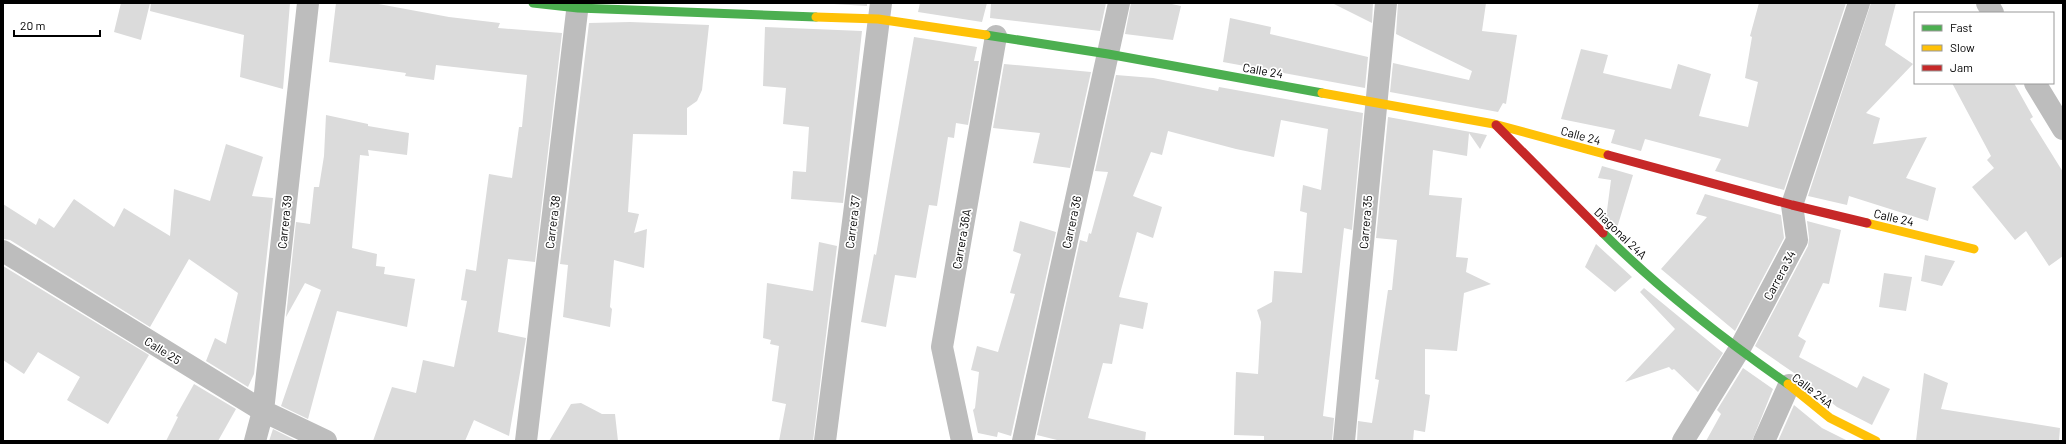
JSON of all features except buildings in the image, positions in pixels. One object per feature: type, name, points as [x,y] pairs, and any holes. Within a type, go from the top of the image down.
[{"type":"street","name":"Carrera 39","points":[[255,441],[263,412],[308,3]]},
{"type":"street","name":"Calle 24","points":[[533,3],[578,6],[880,11],[996,36],[1108,54],[1494,124],[1792,205],[1974,249]]},
{"type":"street","name":"Carrera 36","points":[[1023,441],[1119,3]]},
{"type":"street","name":"Carrera 35","points":[[1344,441],[1386,3]]},
{"type":"street","name":"Carrera 34","points":[[1683,441],[1739,350],[1797,240],[1792,205],[1859,3]]},
{"type":"street","points":[[1987,3],[1992,12]]},
{"type":"street","name":"Carrera 38","points":[[526,441],[578,6]]},
{"type":"street","name":"Carrera 37","points":[[825,441],[880,11]]},
{"type":"street","name":"Carrera 36A","points":[[962,441],[942,347],[996,36]]},
{"type":"street","points":[[2036,84],[2063,129]]},
{"type":"street","name":"Diagonal 24A","points":[[1494,124],[1628,258],[1739,350]]},
{"type":"street","name":"Calle 25","points":[[3,251],[263,412],[326,441]]},
{"type":"street","name":"Calle 24A","points":[[1739,350],[1789,385],[1830,418],[1876,441]]},
{"type":"street","points":[[1764,441],[1789,385]]},
{"type":"traffic: fast","points":[[533,3],[578,8],[816,17]]},
{"type":"traffic: fast","points":[[986,35],[1108,54],[1322,93]]},
{"type":"traffic: fast","points":[[1603,233],[1646,274],[1692,313],[1788,384]]},
{"type":"traffic: slow","points":[[816,17],[878,19],[986,35]]},
{"type":"traffic: slow","points":[[1322,93],[1494,124],[1608,155]]},
{"type":"traffic: slow","points":[[1867,223],[1974,249]]},
{"type":"traffic: slow","points":[[1788,384],[1830,418],[1876,441]]},
{"type":"traffic: jam","points":[[1496,125],[1603,233]]},
{"type":"traffic: jam","points":[[1608,155],[1792,205],[1867,223]]}]
